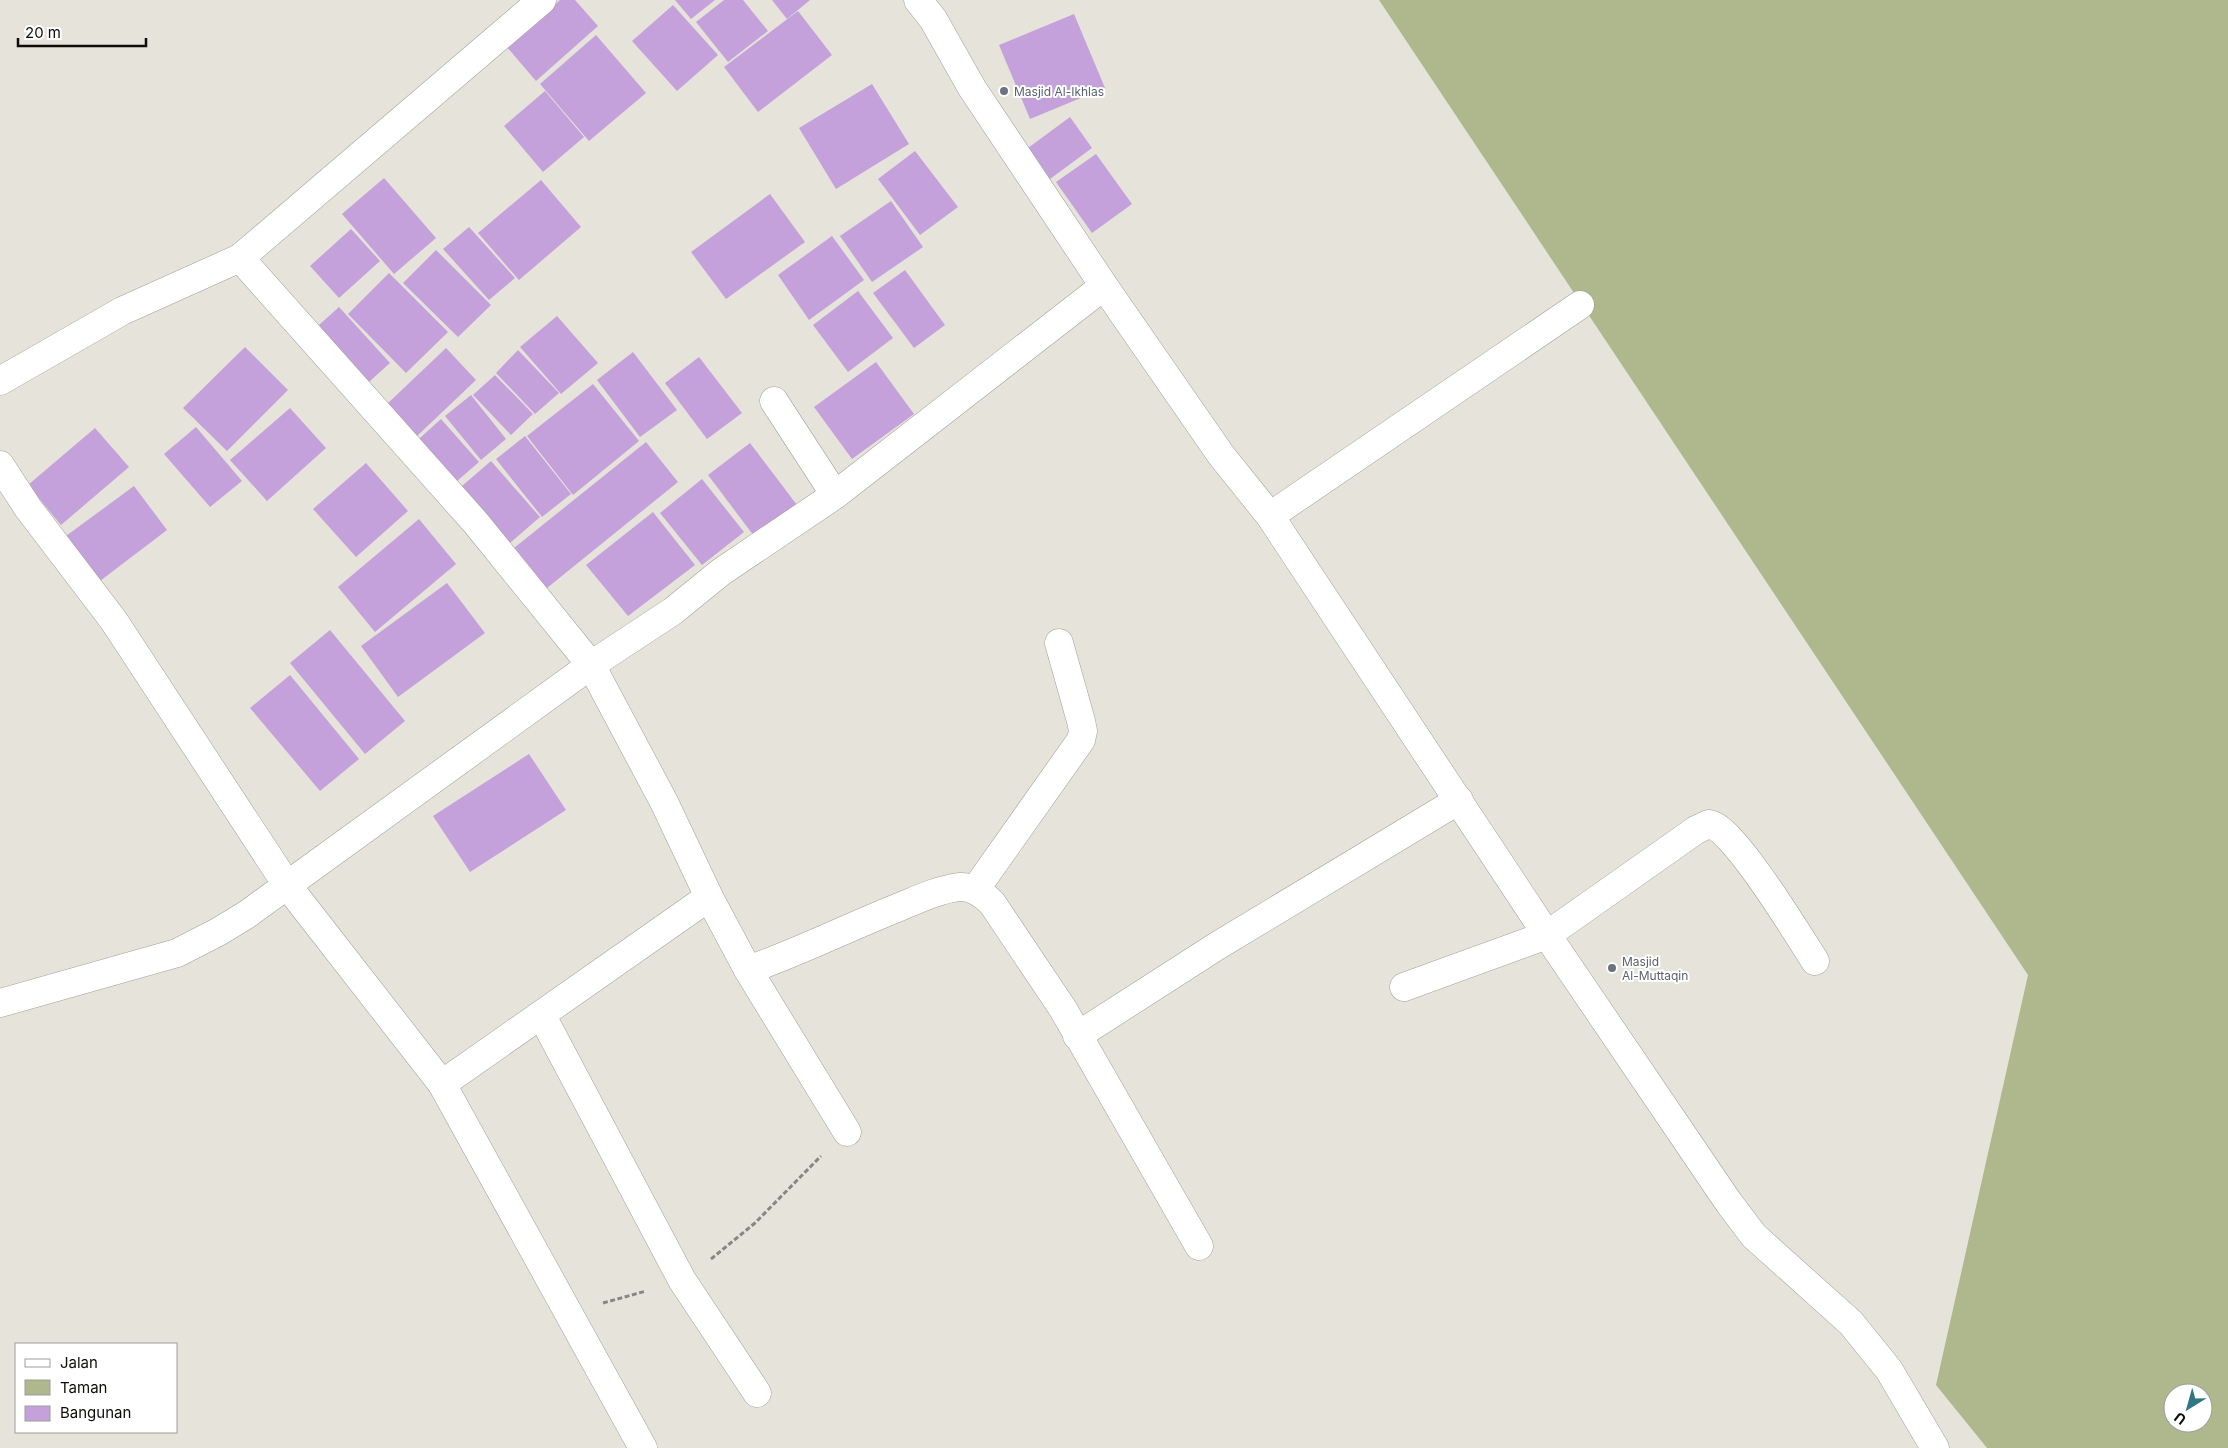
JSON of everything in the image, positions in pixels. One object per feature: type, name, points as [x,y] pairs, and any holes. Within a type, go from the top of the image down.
[{"type":"street","points":[[0,382],[122,311],[240,258],[542,0]]},
{"type":"street","points":[[918,0],[933,19],[972,88],[1104,286],[1221,455],[1270,516],[1547,936],[1729,1203],[1754,1236],[1817,1290],[1851,1323],[1889,1370],[1935,1448]]},
{"type":"street","points":[[240,258],[476,523],[591,665],[664,802],[709,897],[748,970],[847,1132]]},
{"type":"street","points":[[0,1003],[177,953],[239,919],[591,665],[673,611],[721,572],[835,495],[1104,286]]},
{"type":"street","points":[[1270,516],[1580,305]]},
{"type":"street","points":[[774,401],[835,495]]},
{"type":"street","points":[[0,465],[28,508],[114,621],[287,885],[442,1084],[643,1448]]},
{"type":"street","points":[[975,890],[1082,740],[1081,721],[1059,643]]},
{"type":"street","points":[[1077,1036],[1217,946],[1459,800]]},
{"type":"street","points":[[1404,987],[1547,936],[1705,824],[1713,824],[1722,829],[1758,874],[1815,961]]},
{"type":"street","points":[[748,970],[786,957],[866,921],[938,892],[960,887],[975,890],[992,902],[1063,1009],[1199,1246]]},
{"type":"street","points":[[442,1084],[542,1016],[709,897]]},
{"type":"street","points":[[542,1016],[682,1280],[757,1393]]},
{"type":"path","points":[[569,1312],[682,1280],[754,1222],[847,1132]]},
{"type":"green space","points":[[1379,0],[2228,0],[2228,1448],[1987,1448],[1936,1385],[2028,975]]},
{"type":"building","points":[[560,0],[575,0],[598,26],[536,81],[507,47]]},
{"type":"building","points":[[675,0],[715,0],[691,19]]},
{"type":"building","points":[[724,0],[743,0],[768,31],[728,62],[696,22]]},
{"type":"building","points":[[772,0],[810,0],[787,19]]},
{"type":"building","points":[[673,5],[718,55],[677,91],[632,41]]},
{"type":"building","points":[[798,11],[832,55],[758,112],[724,67]]},
{"type":"building","points":[[1074,14],[1105,88],[1030,119],[999,45]]},
{"type":"building","points":[[596,35],[646,93],[589,141],[540,84]]},
{"type":"building","points":[[872,84],[909,144],[836,189],[799,128]]},
{"type":"building","points":[[545,91],[584,137],[543,172],[504,126]]},
{"type":"building","points":[[1070,117],[1092,148],[1050,179],[1028,148]]},
{"type":"building","points":[[915,151],[958,207],[920,235],[878,179]]},
{"type":"building","points":[[1096,154],[1132,204],[1092,233],[1056,182]]},
{"type":"building","points":[[384,178],[436,238],[394,274],[342,214]]},
{"type":"building","points":[[541,180],[581,227],[519,280],[478,233]]},
{"type":"building","points":[[770,194],[805,242],[726,299],[691,252]]},
{"type":"building","points":[[891,201],[923,247],[872,282],[840,236]]},
{"type":"building","points":[[469,227],[515,278],[489,300],[443,249]]},
{"type":"building","points":[[351,229],[380,261],[339,298],[310,266]]},
{"type":"building","points":[[832,236],[864,280],[809,320],[778,275]]},
{"type":"building","points":[[436,250],[491,305],[458,337],[403,283]]},
{"type":"building","points":[[905,270],[945,325],[914,348],[873,293]]},
{"type":"building","points":[[389,273],[448,332],[406,373],[348,314]]},
{"type":"building","points":[[858,291],[893,338],[848,372],[813,325]]},
{"type":"building","points":[[339,307],[390,363],[360,390],[309,334]]},
{"type":"building","points":[[557,316],[598,363],[561,394],[520,347]]},
{"type":"building","points":[[245,347],[288,390],[227,451],[183,408]]},
{"type":"building","points":[[446,348],[476,380],[416,437],[385,406]]},
{"type":"building","points":[[518,350],[559,393],[535,414],[496,373]]},
{"type":"building","points":[[633,352],[677,410],[640,437],[597,380]]},
{"type":"building","points":[[699,357],[742,413],[707,439],[665,383]]},
{"type":"building","points":[[876,362],[914,414],[852,459],[814,407]]},
{"type":"building","points":[[495,375],[533,414],[511,435],[473,395]]},
{"type":"building","points":[[593,384],[639,441],[573,495],[527,436]]},
{"type":"building","points":[[471,395],[506,439],[481,460],[445,416]]},
{"type":"building","points":[[290,408],[326,448],[267,501],[230,460]]},
{"type":"building","points":[[441,419],[479,462],[449,488],[411,446]]},
{"type":"building","points":[[196,427],[242,481],[210,507],[164,454]]},
{"type":"building","points":[[95,428],[129,467],[61,525],[28,485]]},
{"type":"building","points":[[525,436],[571,494],[542,517],[496,459]]},
{"type":"building","points":[[646,442],[678,482],[547,588],[514,548]]},
{"type":"building","points":[[750,443],[800,509],[757,540],[708,475]]},
{"type":"building","points":[[491,461],[540,517],[503,549],[455,492]]},
{"type":"building","points":[[366,463],[408,511],[356,557],[313,509]]},
{"type":"building","points":[[702,479],[744,532],[702,565],[660,513]]},
{"type":"building","points":[[134,486],[167,530],[100,581],[66,536]]},
{"type":"building","points":[[653,512],[695,565],[628,616],[586,565]]},
{"type":"building","points":[[419,519],[456,564],[375,632],[338,587]]},
{"type":"building","points":[[447,583],[485,633],[398,697],[361,646]]},
{"type":"building","points":[[330,630],[405,721],[365,754],[290,663]]},
{"type":"building","points":[[290,675],[359,759],[320,791],[250,708]]},
{"type":"building","points":[[529,754],[566,810],[470,872],[433,816]]},
{"type":"place","name":"Masjid Al-Ikhlas","points":[[1004,91]]},
{"type":"place","name":"Masjid Al-Muttaqin","points":[[1612,968]]}]
